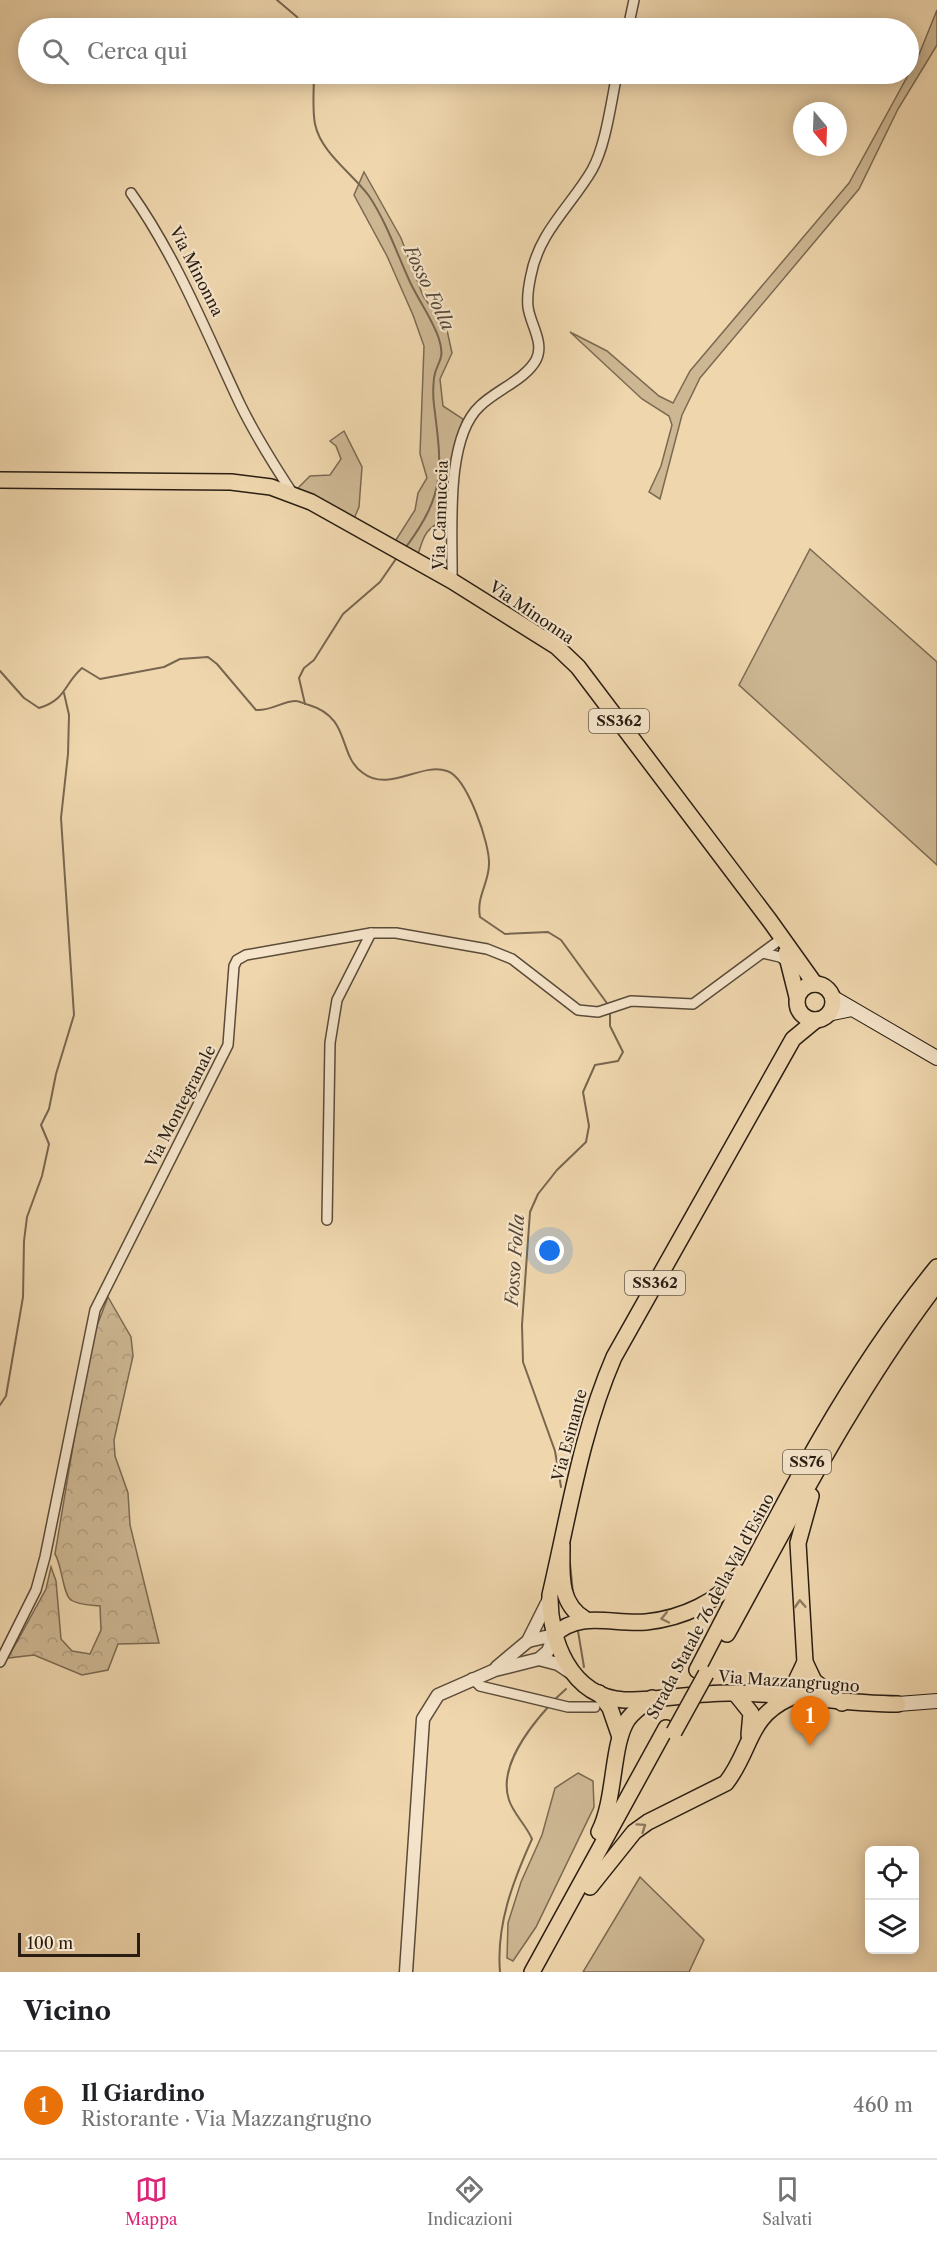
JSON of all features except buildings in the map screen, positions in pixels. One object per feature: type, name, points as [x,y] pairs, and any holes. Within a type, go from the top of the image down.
[{"type":"main road","name":"Via Minonna","points":[[0,480],[231,482],[271,487],[311,502],[452,581],[558,647],[578,668],[815,984]]},
{"type":"main road","name":"Via Minonna","points":[[781,939],[797,1002]]},
{"type":"main road","name":"SS362","points":[[815,984],[825,988],[832,997]]},
{"type":"main road","points":[[815,984],[804,988],[797,1002],[802,1015],[822,1017],[852,1009]]},
{"type":"main road","points":[[822,1017],[832,997],[877,1020],[937,1058]]},
{"type":"main road","name":"Via Esinante","points":[[554,1635],[550,1617],[550,1595],[584,1436],[596,1397],[614,1356],[793,1039],[797,1002]]},
{"type":"main road","name":"Via Esinante","points":[[793,1039],[822,1017]]},
{"type":"main road","name":"Strada Statale 76 della Val d'Esino","points":[[701,1672],[760,1549],[833,1417],[898,1317],[937,1266]]},
{"type":"main road","name":"Strada Statale 76 della Val d'Esino","points":[[543,1972],[586,1884],[701,1672],[836,1435],[873,1374],[937,1284]]},
{"type":"main road","points":[[842,1703],[814,1681],[805,1662],[798,1562],[801,1525],[825,1462],[873,1374]]},
{"type":"main road","points":[[562,1545],[563,1585],[566,1599],[575,1613],[585,1619]]},
{"type":"main road","points":[[554,1635],[562,1628],[585,1619],[646,1622],[678,1615],[709,1603],[732,1585],[760,1549]]},
{"type":"main road","name":"Via Mazzangrugno","points":[[554,1635],[564,1661],[597,1700],[735,1693],[842,1703],[898,1704],[937,1701]]},
{"type":"main road","points":[[772,1696],[795,1683],[805,1662]]},
{"type":"main road","points":[[586,1884],[634,1832],[648,1822],[714,1792],[726,1783],[738,1765],[748,1738],[751,1713],[735,1693]]},
{"type":"main road","points":[[586,1884],[583,1865],[608,1815],[620,1737],[627,1720],[652,1698]]},
{"type":"main road","points":[[748,1738],[774,1705],[790,1698]]},
{"type":"main road","points":[[597,1700],[610,1708],[620,1737]]},
{"type":"main road","name":"Strada Statale 76 della Val d'Esino","points":[[532,1972],[586,1884]]},
{"type":"street","points":[[630,18],[634,0]]},
{"type":"street","name":"Via Cannuccia","points":[[452,581],[455,465],[459,442],[479,407],[527,371],[537,359],[539,347],[528,307],[533,266],[539,246],[557,215],[592,171],[598,157],[615,84]]},
{"type":"street","name":"Via Minonna","points":[[131,193],[149,218],[179,273],[240,405],[292,494]]},
{"type":"street","points":[[327,1220],[330,1043],[333,1022],[337,1000],[371,933]]},
{"type":"street","name":"Via Montegranale","points":[[0,1662],[36,1590],[45,1557],[95,1310],[228,1045],[234,966],[246,955],[371,933],[396,933],[487,949],[512,959],[578,1010],[591,1013],[631,1002],[693,1004],[781,939]]},
{"type":"street","points":[[763,953],[780,957],[789,964]]},
{"type":"street","points":[[495,1670],[528,1641],[550,1595]]},
{"type":"street","points":[[528,1641],[554,1635]]},
{"type":"street","points":[[406,1972],[423,1719],[438,1695],[472,1678],[539,1659],[548,1651],[554,1635]]},
{"type":"street","name":"Via Mazzangrugno","points":[[539,1659],[558,1664],[575,1675]]},
{"type":"street","points":[[472,1678],[480,1686],[561,1705],[597,1700]]},
{"type":"green space","points":[[937,10],[937,45],[919,75],[919,55]]},
{"type":"green space","points":[[903,84],[913,84],[898,109],[859,189],[700,378],[682,415],[660,499],[649,492],[661,466],[672,425],[669,416],[642,399],[570,332],[607,351],[659,396],[673,403],[690,371],[849,183]]},
{"type":"green space","points":[[364,172],[401,238],[423,296],[447,330],[452,353],[440,379],[443,406],[463,419],[450,464],[449,517],[427,532],[417,558],[394,543],[415,510],[418,493],[427,478],[420,454],[424,346],[387,256],[354,195]]},
{"type":"green space","points":[[344,431],[362,467],[359,507],[353,521],[297,489],[310,476],[330,475],[341,459],[336,446],[330,441]]},
{"type":"green space","points":[[810,549],[937,662],[937,865],[739,685]]},
{"type":"green space","points":[[108,1297],[131,1337],[133,1356],[114,1440],[115,1456],[128,1493],[130,1525],[159,1643],[118,1644],[108,1670],[82,1675],[34,1655],[8,1658],[46,1589],[51,1567],[56,1581],[61,1639],[72,1651],[90,1654],[101,1630],[100,1606],[77,1603],[68,1597],[55,1554],[90,1344]]},
{"type":"green space","points":[[578,1773],[593,1781],[594,1807],[536,1927],[513,1961],[507,1958],[508,1923],[521,1882],[542,1835],[555,1788]]},
{"type":"green space","points":[[640,1877],[704,1940],[689,1972],[583,1972]]},
{"type":"waterway","name":"Fosso Folla","points":[[277,0],[298,18]]},
{"type":"waterway","name":"Fosso Folla","points":[[314,84],[314,112],[318,134],[330,153],[362,187],[375,206],[441,346],[441,357],[435,373],[433,388],[439,447],[438,480],[428,511],[406,547]]},
{"type":"waterway","name":"Fosso Folla","points":[[305,704],[299,678],[304,668],[314,660],[343,614],[380,582],[398,556]]},
{"type":"waterway","name":"Fosso Folla","points":[[0,671],[24,698],[39,708],[60,696],[82,668],[100,679],[164,667],[180,659],[208,657],[217,664],[256,710],[296,701],[323,711],[338,727],[355,765],[363,773],[373,778],[394,779],[427,770],[447,771],[455,776],[462,785],[476,812],[486,842],[489,864],[481,896],[480,917],[505,934],[548,932],[561,940],[609,1006]]},
{"type":"waterway","points":[[0,1405],[6,1396],[23,1297],[27,1217],[42,1176],[49,1144],[41,1125],[49,1109],[56,1074],[74,1015],[61,818],[68,754],[69,715],[64,693]]},
{"type":"waterway","name":"Fosso Folla","points":[[561,1487],[555,1451],[523,1362],[522,1325],[530,1212],[538,1194],[557,1170],[586,1142],[589,1126],[583,1092],[595,1065],[618,1061],[623,1052],[610,1026],[610,1012]]},
{"type":"waterway","points":[[570,1563],[573,1593]]},
{"type":"waterway","points":[[578,1631],[584,1667]]},
{"type":"waterway","name":"Fosso Folla","points":[[553,1701],[566,1689]]},
{"type":"waterway","name":"Fosso Folla","points":[[500,1972],[499,1955],[503,1920],[518,1871],[532,1839],[509,1800],[508,1775],[517,1749],[549,1706]]},
{"type":"place","name":"Il Giardino","points":[[810,1746]]}]
